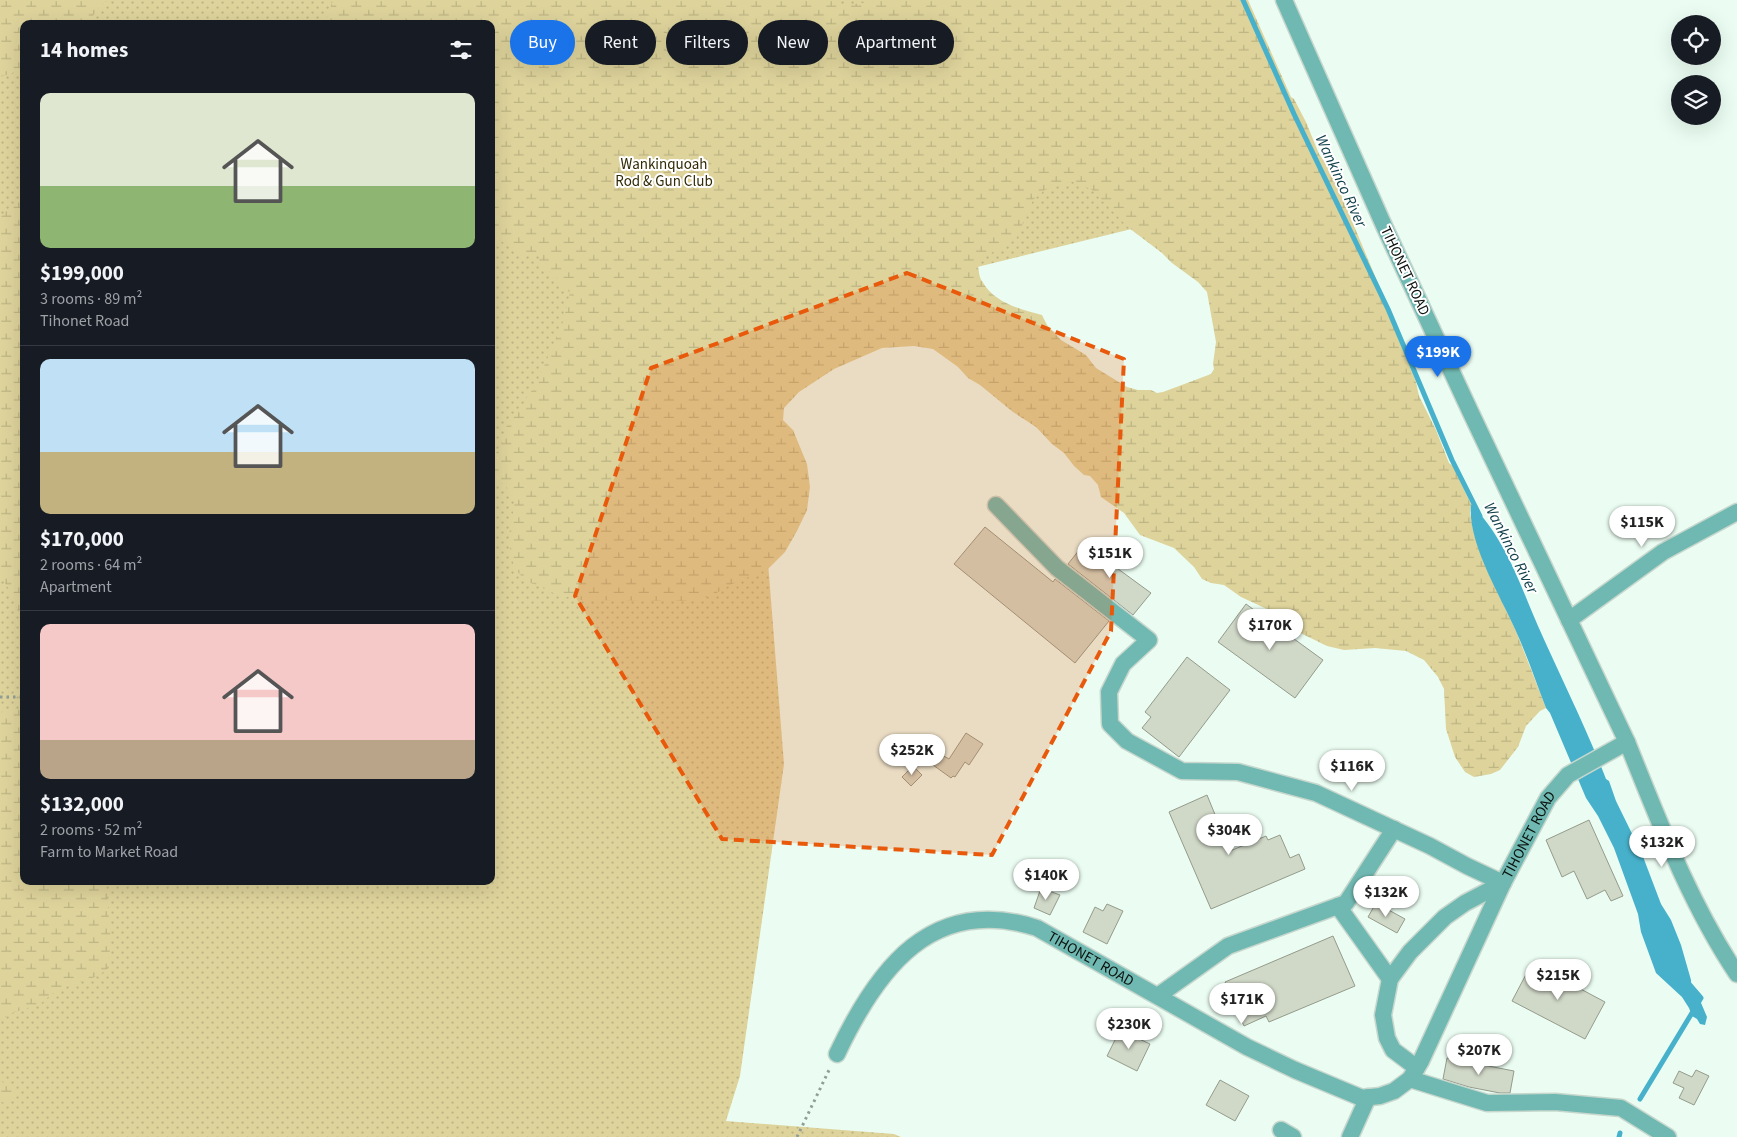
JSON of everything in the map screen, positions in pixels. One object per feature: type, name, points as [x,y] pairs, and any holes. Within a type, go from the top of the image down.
[{"type":"street","name":"TIHONET ROAD","points":[[837,1054],[867,998],[899,958],[931,934],[951,925],[989,919],[1010,920],[1037,928],[1159,995],[1247,1047],[1287,1066],[1362,1098],[1380,1096],[1394,1091],[1413,1073],[1467,964],[1503,883],[1548,798],[1568,775],[1627,742],[1389,236],[1284,0]]},
{"type":"street","points":[[996,505],[1057,568],[1149,640],[1123,664],[1109,692],[1110,724],[1127,741],[1182,771],[1238,772],[1316,793],[1394,828],[1503,883]]},
{"type":"street","points":[[1569,620],[1663,552],[1737,512]]},
{"type":"street","points":[[1627,742],[1669,846],[1700,912],[1737,974]]},
{"type":"street","points":[[1159,995],[1228,946],[1346,903],[1394,828]]},
{"type":"street","points":[[1503,883],[1465,903],[1445,917],[1410,952],[1390,979],[1383,1015],[1386,1038],[1393,1050],[1413,1073],[1487,1103],[1555,1102],[1621,1108],[1668,1137]]},
{"type":"street","points":[[1338,906],[1390,979]]},
{"type":"street","points":[[1350,1137],[1368,1097]]},
{"type":"path","points":[[0,697],[20,697]]},
{"type":"path","points":[[797,1137],[837,1054]]},
{"type":"highlighted area","points":[[907,273],[1124,359],[1111,631],[992,855],[722,839],[575,596],[651,368]]},
{"type":"green space","name":"Wankinquoah Rod & Gun Club","points":[[0,0],[1158,0],[1274,194],[749,323],[784,764],[740,1076],[726,1121],[894,1134],[901,1137],[0,1137]]},
{"type":"green space","points":[[0,0],[108,0],[100,6],[90,20],[20,20],[20,70],[0,77]]},
{"type":"green space","points":[[333,0],[837,0],[844,5],[875,0],[1248,0],[1291,97],[1294,99],[1306,122],[1319,154],[1331,171],[1396,326],[1398,338],[1416,382],[1419,396],[1436,430],[1449,463],[1453,466],[1471,504],[1470,513],[1474,534],[1484,563],[1516,631],[1546,708],[1540,711],[1526,726],[1518,747],[1500,770],[1491,774],[1474,777],[1465,772],[1455,757],[1446,729],[1444,689],[1438,677],[1424,660],[1406,651],[1375,648],[1344,650],[1327,646],[1284,625],[1269,610],[1241,597],[1224,585],[1202,579],[1194,567],[1174,548],[1140,535],[1124,513],[1101,497],[1098,485],[1090,476],[1084,475],[1074,466],[1064,453],[1052,444],[1036,427],[968,378],[958,367],[933,349],[914,346],[882,348],[834,369],[799,392],[784,408],[783,420],[793,430],[807,464],[810,487],[807,510],[797,531],[785,552],[769,568],[730,585],[713,595],[692,601],[581,600],[558,595],[525,580],[515,569],[510,551],[509,535],[515,501],[506,486],[495,476],[495,455],[502,442],[505,429],[515,412],[525,404],[527,397],[536,385],[563,322],[570,293],[555,276],[540,266],[539,255],[524,256],[501,241],[495,240],[495,20],[323,20],[327,17]],"holes":[[[1076,182],[1092,190],[1129,228],[1198,282],[1207,292],[1216,342],[1214,369],[1211,374],[1163,392],[1157,393],[1151,390],[1138,390],[1127,387],[1096,368],[1086,355],[1061,340],[1047,325],[1042,315],[1000,300],[987,289],[980,278],[978,266],[984,257],[1016,239],[1033,200],[1045,190]]]},
{"type":"green space","points":[[20,200],[20,622],[17,602],[0,575],[0,218]]},
{"type":"green space","points":[[20,709],[20,885],[106,885],[111,943],[107,969],[98,976],[58,989],[40,1004],[9,1014],[0,1022],[0,714],[3,711]]},
{"type":"green space","points":[[0,1081],[21,1091],[9,1103],[0,1102]]},
{"type":"water","points":[[1471,504],[1494,532],[1503,547],[1606,779],[1609,781],[1616,801],[1642,854],[1661,904],[1671,920],[1681,945],[1691,985],[1693,990],[1696,991],[1707,1017],[1705,1025],[1700,1024],[1692,1016],[1682,997],[1656,973],[1641,932],[1638,914],[1614,848],[1598,816],[1586,798],[1550,713],[1546,708],[1509,615],[1493,585],[1479,551],[1471,519]]},
{"type":"building","points":[[985,527],[1053,582],[1055,579],[1109,621],[1075,663],[954,564]]},
{"type":"building","points":[[1084,544],[1151,593],[1133,615],[1068,564]]},
{"type":"building","points":[[1246,604],[1323,660],[1295,698],[1218,642]]},
{"type":"building","points":[[1187,657],[1230,690],[1179,757],[1142,728],[1151,717],[1145,712]]},
{"type":"building","points":[[966,733],[983,744],[969,765],[965,762],[955,777],[951,778],[933,765],[940,754],[949,759]]},
{"type":"building","points":[[913,766],[922,775],[911,786],[902,777]]},
{"type":"building","points":[[1207,795],[1230,851],[1266,836],[1268,840],[1280,835],[1290,858],[1299,854],[1305,869],[1211,909],[1169,812]]},
{"type":"building","points":[[1589,820],[1623,896],[1611,901],[1605,890],[1587,899],[1574,871],[1562,877],[1546,840]]},
{"type":"building","points":[[1041,888],[1060,895],[1050,915],[1034,908]]},
{"type":"building","points":[[1376,903],[1405,919],[1397,933],[1368,917]]},
{"type":"building","points":[[1107,904],[1123,911],[1107,944],[1083,932],[1095,907],[1103,911]]},
{"type":"building","points":[[1333,936],[1355,986],[1269,1022],[1266,1016],[1244,1026],[1225,982]]},
{"type":"building","points":[[1532,963],[1605,1002],[1585,1039],[1512,1001]]},
{"type":"building","points":[[1120,1030],[1150,1044],[1137,1071],[1107,1056]]},
{"type":"building","points":[[1447,1058],[1514,1071],[1510,1093],[1469,1087],[1443,1079]]},
{"type":"building","points":[[1696,1070],[1709,1076],[1694,1105],[1679,1098],[1684,1088],[1673,1083],[1679,1071],[1692,1077]]},
{"type":"building","points":[[1220,1080],[1249,1096],[1235,1121],[1206,1105]]},
{"type":"waterway","name":"Wankinco River","points":[[1243,0],[1294,114],[1388,309],[1452,460],[1480,516]]},
{"type":"waterway","name":"Wankinco River","points":[[1640,1099],[1701,998],[1689,984]]},
{"type":"waterway","name":"Wankinco River","points":[[1619,1137],[1620,1133]]}]
